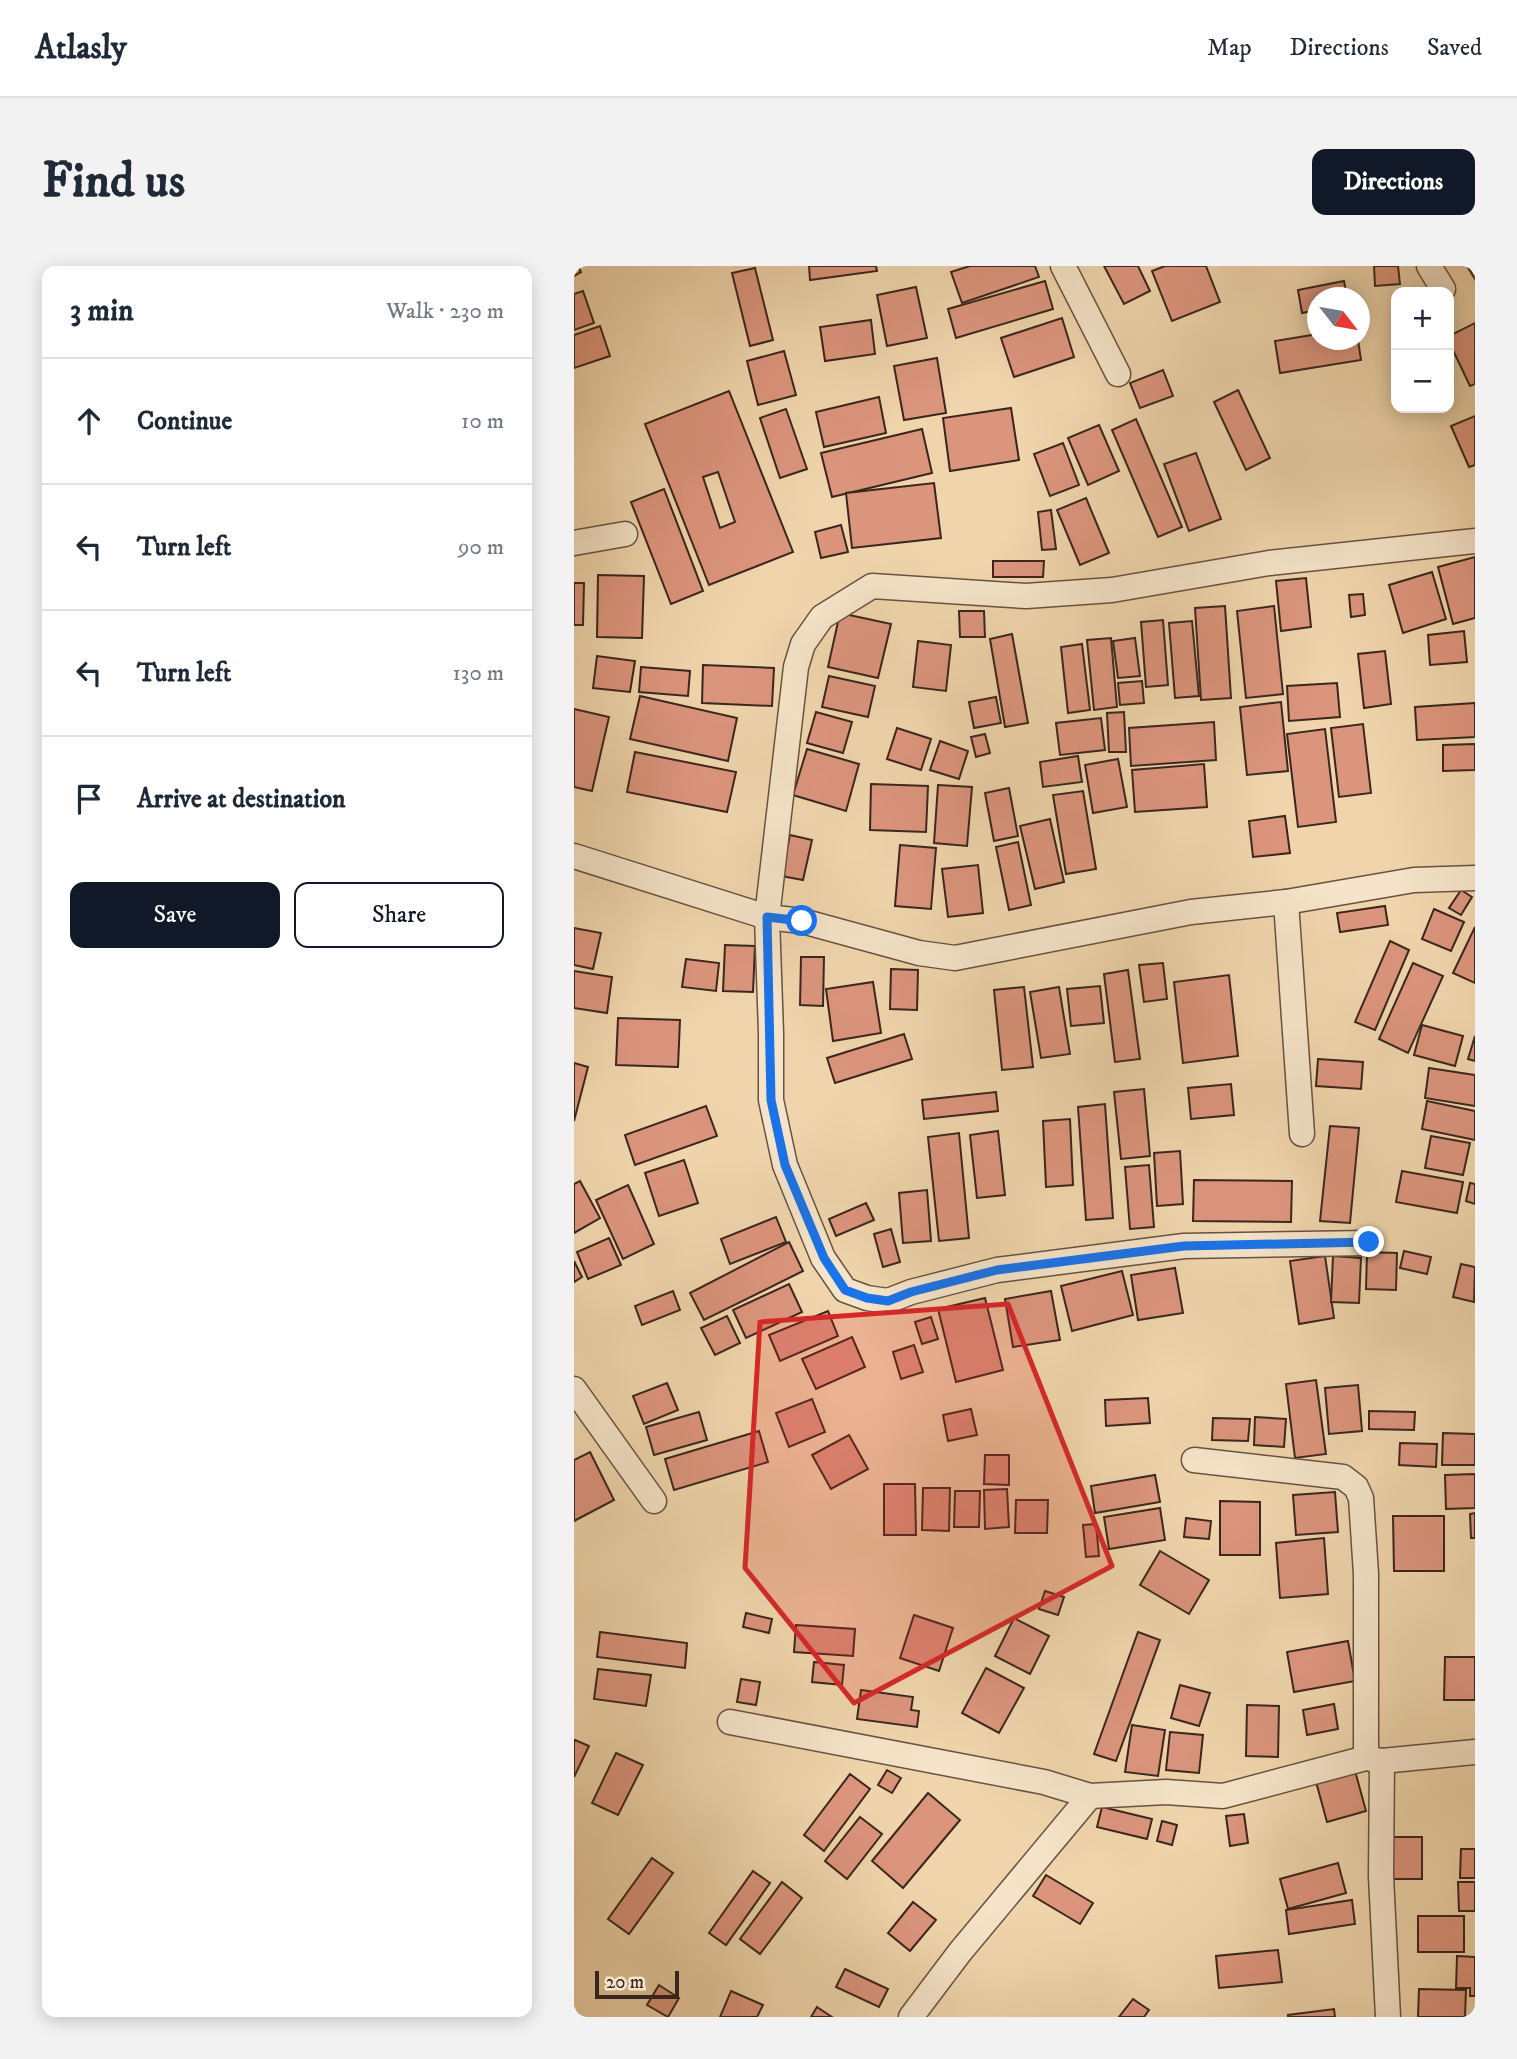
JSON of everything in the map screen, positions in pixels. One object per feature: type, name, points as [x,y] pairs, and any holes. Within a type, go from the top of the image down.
[{"type":"street","points":[[1063,266],[1118,374]]},
{"type":"street","points":[[1429,266],[1442,287]]},
{"type":"street","points":[[574,543],[625,534]]},
{"type":"street","points":[[1369,1242],[1184,1246],[997,1270],[911,1292],[888,1301],[867,1298],[845,1290],[824,1258],[785,1165],[771,1100],[767,917],[796,667],[803,644],[822,617],[872,586],[1026,596],[1087,592],[1269,564],[1475,541]]},
{"type":"street","points":[[574,856],[767,917],[802,921],[919,953],[956,958],[1191,912],[1286,902],[1414,880],[1475,878]]},
{"type":"street","points":[[1286,902],[1302,1134]]},
{"type":"street","points":[[574,1390],[654,1501]]},
{"type":"street","points":[[1194,1460],[1343,1477],[1356,1487],[1361,1498],[1388,2017]]},
{"type":"street","points":[[730,1722],[1044,1782],[1090,1796],[1167,1792],[1223,1796],[1374,1760],[1475,1752]]},
{"type":"street","points":[[911,2017],[960,1952],[1090,1796]]},
{"type":"highlighted area","points":[[1008,1304],[1112,1566],[854,1703],[745,1568],[760,1322]]},
{"type":"building","points":[[574,266],[578,266],[581,272],[574,276]]},
{"type":"building","points":[[809,266],[876,266],[877,271],[810,280]]},
{"type":"building","points":[[970,266],[1035,266],[1039,277],[962,303],[951,272]]},
{"type":"building","points":[[1104,266],[1138,266],[1150,291],[1124,304]]},
{"type":"building","points":[[1165,266],[1206,266],[1220,302],[1172,321],[1152,271]]},
{"type":"building","points":[[1374,266],[1398,266],[1400,284],[1375,286]]},
{"type":"building","points":[[1467,266],[1475,266],[1475,279]]},
{"type":"building","points":[[755,268],[773,340],[750,346],[732,273]]},
{"type":"building","points":[[1045,281],[1053,309],[956,338],[948,309]]},
{"type":"building","points":[[1344,281],[1345,287],[1313,287]]},
{"type":"building","points":[[916,287],[927,338],[887,346],[877,295]]},
{"type":"building","points":[[1307,288],[1307,312],[1302,313],[1298,290]]},
{"type":"building","points":[[583,291],[594,323],[574,330],[574,294]]},
{"type":"building","points":[[1062,318],[1074,357],[1014,377],[1001,338]]},
{"type":"building","points":[[871,320],[875,354],[825,361],[820,327]]},
{"type":"building","points":[[1475,323],[1475,384],[1470,386],[1454,352],[1454,334]]},
{"type":"building","points":[[600,326],[610,356],[574,368],[574,335]]},
{"type":"building","points":[[1307,336],[1307,350],[1360,350],[1361,360],[1280,373],[1275,341]]},
{"type":"building","points":[[784,351],[796,395],[758,405],[747,361]]},
{"type":"building","points":[[937,358],[946,413],[904,420],[894,366]]},
{"type":"building","points":[[1163,370],[1173,396],[1140,408],[1130,383]]},
{"type":"building","points":[[1238,390],[1270,458],[1246,470],[1214,402]]},
{"type":"building","points":[[729,391],[793,552],[709,585],[645,424]],"holes":[[[718,472],[735,522],[720,528],[703,477]]]},
{"type":"building","points":[[879,397],[886,433],[824,447],[816,412]]},
{"type":"building","points":[[1011,408],[1019,460],[950,471],[943,418]]},
{"type":"building","points":[[786,409],[807,469],[780,478],[760,418]]},
{"type":"building","points":[[1475,416],[1475,465],[1469,467],[1451,426]]},
{"type":"building","points":[[1136,419],[1182,527],[1158,537],[1112,430]]},
{"type":"building","points":[[1099,425],[1119,471],[1088,485],[1068,438]]},
{"type":"building","points":[[922,429],[932,473],[832,497],[821,453]]},
{"type":"building","points":[[1063,443],[1079,485],[1050,496],[1034,454]]},
{"type":"building","points":[[1196,453],[1221,519],[1189,531],[1164,464]]},
{"type":"building","points":[[934,483],[941,538],[852,548],[846,493]]},
{"type":"building","points":[[664,489],[703,591],[671,604],[631,502]]},
{"type":"building","points":[[1086,498],[1109,553],[1080,565],[1057,510]]},
{"type":"building","points":[[1051,510],[1056,549],[1042,550],[1038,512]]},
{"type":"building","points":[[841,525],[848,552],[821,558],[815,532]]},
{"type":"building","points":[[1475,557],[1475,618],[1453,624],[1438,567]]},
{"type":"building","points":[[993,561],[1044,561],[1043,577],[993,577]]},
{"type":"building","points":[[1432,572],[1446,619],[1403,633],[1389,585]]},
{"type":"building","points":[[598,575],[644,576],[642,638],[597,637]]},
{"type":"building","points":[[1306,578],[1311,627],[1281,631],[1276,581]]},
{"type":"building","points":[[574,583],[584,583],[583,625],[574,625]]},
{"type":"building","points":[[1363,594],[1365,615],[1351,617],[1349,595]]},
{"type":"building","points":[[1225,606],[1231,698],[1201,700],[1195,608]]},
{"type":"building","points":[[1274,606],[1283,694],[1246,698],[1237,611]]},
{"type":"building","points":[[959,611],[984,611],[985,637],[960,637]]},
{"type":"building","points":[[840,613],[891,624],[878,678],[828,667]]},
{"type":"building","points":[[1163,620],[1168,685],[1146,687],[1141,622]]},
{"type":"building","points":[[1192,621],[1199,696],[1175,698],[1169,623]]},
{"type":"building","points":[[1464,631],[1467,662],[1430,665],[1428,635]]},
{"type":"building","points":[[1012,634],[1028,723],[1005,727],[990,639]]},
{"type":"building","points":[[1111,638],[1117,707],[1094,710],[1087,640]]},
{"type":"building","points":[[1135,638],[1140,676],[1118,678],[1113,641]]},
{"type":"building","points":[[918,641],[951,645],[946,691],[913,687]]},
{"type":"building","points":[[1082,644],[1090,710],[1068,713],[1061,647]]},
{"type":"building","points":[[1385,651],[1391,704],[1364,708],[1358,654]]},
{"type":"building","points":[[597,656],[635,661],[630,692],[593,688]]},
{"type":"building","points":[[703,665],[774,668],[772,706],[702,703]]},
{"type":"building","points":[[641,667],[690,671],[688,696],[639,692]]},
{"type":"building","points":[[829,676],[875,686],[868,717],[822,707]]},
{"type":"building","points":[[1142,681],[1144,703],[1120,705],[1118,683]]},
{"type":"building","points":[[1337,683],[1340,717],[1289,721],[1287,686]]},
{"type":"building","points":[[640,696],[737,718],[728,761],[630,739]]},
{"type":"building","points":[[996,697],[1001,723],[974,728],[969,702]]},
{"type":"building","points":[[1281,702],[1288,771],[1247,775],[1240,707]]},
{"type":"building","points":[[1475,703],[1475,737],[1417,740],[1415,707]]},
{"type":"building","points":[[574,709],[609,717],[592,791],[574,787]]},
{"type":"building","points":[[816,712],[852,722],[843,753],[807,743]]},
{"type":"building","points":[[1124,712],[1126,752],[1109,752],[1107,713]]},
{"type":"building","points":[[1101,718],[1105,750],[1060,755],[1056,723]]},
{"type":"building","points":[[1214,722],[1216,760],[1131,766],[1129,728]]},
{"type":"building","points":[[1363,724],[1371,793],[1339,797],[1331,728]]},
{"type":"building","points":[[897,728],[931,739],[921,770],[887,759]]},
{"type":"building","points":[[1325,729],[1336,822],[1298,827],[1287,734]]},
{"type":"building","points":[[985,734],[990,753],[976,757],[971,737]]},
{"type":"building","points":[[940,741],[968,751],[959,779],[930,770]]},
{"type":"building","points":[[1475,744],[1475,770],[1443,771],[1443,745]]},
{"type":"building","points":[[807,749],[859,764],[846,811],[793,795]]},
{"type":"building","points":[[635,752],[736,772],[727,812],[627,792]]},
{"type":"building","points":[[1078,756],[1082,782],[1043,787],[1040,762]]},
{"type":"building","points":[[1118,759],[1127,807],[1093,813],[1085,765]]},
{"type":"building","points":[[1204,764],[1207,807],[1135,812],[1132,770]]},
{"type":"building","points":[[871,784],[928,786],[926,832],[870,830]]},
{"type":"building","points":[[938,785],[972,787],[967,846],[934,843]]},
{"type":"building","points":[[1009,788],[1018,836],[994,841],[985,793]]},
{"type":"building","points":[[1083,791],[1096,869],[1066,874],[1053,795]]},
{"type":"building","points":[[1285,816],[1290,853],[1253,857],[1249,821]]},
{"type":"building","points":[[1050,819],[1064,882],[1035,889],[1020,826]]},
{"type":"building","points":[[790,835],[812,840],[803,880],[781,876]]},
{"type":"building","points":[[1018,842],[1031,905],[1009,910],[996,847]]},
{"type":"building","points":[[900,845],[936,848],[931,909],[895,906]]},
{"type":"building","points":[[978,865],[983,913],[948,917],[942,869]]},
{"type":"building","points":[[1461,890],[1472,897],[1461,915],[1449,908]]},
{"type":"building","points":[[1385,906],[1388,925],[1340,932],[1337,913]]},
{"type":"building","points":[[1434,909],[1464,922],[1451,951],[1422,939]]},
{"type":"building","points":[[1475,927],[1475,983],[1453,973]]},
{"type":"building","points":[[574,928],[601,933],[593,969],[574,965]]},
{"type":"building","points":[[1390,941],[1409,950],[1375,1030],[1355,1022]]},
{"type":"building","points":[[725,945],[755,946],[753,992],[723,991]]},
{"type":"building","points":[[801,957],[824,957],[823,1006],[800,1005]]},
{"type":"building","points":[[686,959],[719,963],[716,991],[682,987]]},
{"type":"building","points":[[1163,963],[1167,999],[1144,1002],[1139,965]]},
{"type":"building","points":[[1413,963],[1443,976],[1408,1053],[1379,1039]]},
{"type":"building","points":[[891,969],[918,970],[917,1010],[890,1009]]},
{"type":"building","points":[[1128,970],[1140,1059],[1115,1062],[1104,974]]},
{"type":"building","points":[[574,971],[612,977],[607,1013],[574,1008]]},
{"type":"building","points":[[1229,975],[1238,1056],[1183,1063],[1174,982]]},
{"type":"building","points":[[873,982],[881,1033],[833,1041],[826,989]]},
{"type":"building","points":[[1100,986],[1104,1023],[1071,1026],[1067,989]]},
{"type":"building","points":[[1024,987],[1033,1067],[1002,1070],[994,990]]},
{"type":"building","points":[[1059,987],[1070,1054],[1041,1058],[1030,992]]},
{"type":"building","points":[[618,1018],[680,1020],[678,1067],[616,1065]]},
{"type":"building","points":[[1422,1025],[1463,1036],[1455,1066],[1414,1055]]},
{"type":"building","points":[[904,1034],[912,1059],[835,1083],[827,1058]]},
{"type":"building","points":[[1475,1036],[1475,1061],[1468,1059]]},
{"type":"building","points":[[1318,1059],[1363,1062],[1361,1089],[1316,1086]]},
{"type":"building","points":[[574,1063],[588,1067],[574,1121]]},
{"type":"building","points":[[1429,1068],[1475,1075],[1475,1106],[1425,1098]]},
{"type":"building","points":[[1231,1084],[1234,1115],[1191,1119],[1188,1088]]},
{"type":"building","points":[[1144,1089],[1150,1156],[1121,1159],[1114,1092]]},
{"type":"building","points":[[996,1092],[998,1111],[924,1119],[922,1100]]},
{"type":"building","points":[[1427,1101],[1475,1111],[1475,1140],[1422,1129]]},
{"type":"building","points":[[1105,1104],[1113,1218],[1086,1220],[1078,1107]]},
{"type":"building","points":[[706,1106],[717,1136],[635,1165],[625,1135]]},
{"type":"building","points":[[1070,1119],[1073,1185],[1046,1187],[1043,1121]]},
{"type":"building","points":[[1330,1126],[1359,1128],[1350,1223],[1320,1221]]},
{"type":"building","points":[[998,1131],[1005,1195],[977,1198],[970,1135]]},
{"type":"building","points":[[959,1133],[969,1238],[939,1241],[928,1137]]},
{"type":"building","points":[[1431,1136],[1470,1143],[1463,1175],[1425,1168]]},
{"type":"building","points":[[1180,1151],[1183,1204],[1157,1206],[1154,1153]]},
{"type":"building","points":[[684,1160],[698,1203],[659,1216],[645,1173]]},
{"type":"building","points":[[1149,1165],[1154,1227],[1130,1229],[1125,1167]]},
{"type":"building","points":[[1402,1171],[1463,1182],[1457,1213],[1396,1202]]},
{"type":"building","points":[[1194,1180],[1292,1181],[1291,1222],[1193,1221]]},
{"type":"building","points":[[580,1181],[600,1218],[574,1233],[574,1184]]},
{"type":"building","points":[[1470,1183],[1475,1184],[1475,1204],[1466,1201]]},
{"type":"building","points":[[628,1185],[654,1244],[623,1259],[596,1200]]},
{"type":"building","points":[[927,1190],[931,1241],[903,1243],[899,1193]]},
{"type":"building","points":[[866,1203],[874,1220],[836,1236],[829,1219]]},
{"type":"building","points":[[776,1217],[786,1242],[730,1264],[721,1239]]},
{"type":"building","points":[[891,1229],[900,1262],[883,1267],[874,1234]]},
{"type":"building","points":[[609,1238],[621,1265],[588,1279],[577,1252]]},
{"type":"building","points":[[789,1242],[803,1271],[704,1320],[690,1293]]},
{"type":"building","points":[[1404,1251],[1431,1257],[1427,1274],[1400,1268]]},
{"type":"building","points":[[1367,1252],[1397,1253],[1396,1290],[1366,1289]]},
{"type":"building","points":[[1325,1256],[1334,1318],[1299,1324],[1290,1261]]},
{"type":"building","points":[[1333,1256],[1361,1258],[1359,1303],[1331,1302]]},
{"type":"building","points":[[574,1261],[582,1277],[574,1282]]},
{"type":"building","points":[[1461,1264],[1475,1267],[1474,1302],[1453,1297]]},
{"type":"building","points":[[1175,1268],[1183,1313],[1138,1320],[1131,1275]]},
{"type":"building","points":[[1122,1271],[1133,1315],[1072,1331],[1061,1286]]},
{"type":"building","points":[[789,1284],[802,1312],[746,1338],[733,1310]]},
{"type":"building","points":[[673,1291],[680,1310],[642,1325],[635,1306]]},
{"type":"building","points":[[1051,1291],[1060,1340],[1013,1347],[1005,1299]]},
{"type":"building","points":[[985,1298],[1003,1370],[956,1382],[938,1309]]},
{"type":"building","points":[[828,1311],[838,1336],[780,1361],[769,1335]]},
{"type":"building","points":[[727,1316],[740,1343],[715,1355],[701,1328]]},
{"type":"building","points":[[931,1317],[938,1339],[922,1344],[915,1322]]},
{"type":"building","points":[[852,1337],[865,1367],[816,1389],[802,1359]]},
{"type":"building","points":[[914,1345],[923,1372],[901,1379],[893,1352]]},
{"type":"building","points":[[1316,1380],[1326,1454],[1295,1458],[1286,1384]]},
{"type":"building","points":[[667,1383],[678,1410],[644,1424],[633,1396]]},
{"type":"building","points":[[1358,1385],[1362,1431],[1329,1434],[1325,1388]]},
{"type":"building","points":[[1148,1398],[1150,1423],[1106,1426],[1105,1400]]},
{"type":"building","points":[[812,1399],[825,1432],[789,1447],[776,1413]]},
{"type":"building","points":[[971,1409],[977,1435],[948,1441],[943,1415]]},
{"type":"building","points":[[1369,1411],[1415,1412],[1414,1430],[1369,1429]]},
{"type":"building","points":[[699,1412],[707,1440],[654,1455],[646,1427]]},
{"type":"building","points":[[1255,1417],[1286,1419],[1284,1447],[1254,1445]]},
{"type":"building","points":[[1213,1418],[1250,1419],[1248,1441],[1212,1440]]},
{"type":"building","points":[[759,1431],[768,1462],[674,1490],[665,1459]]},
{"type":"building","points":[[1443,1433],[1475,1434],[1475,1465],[1442,1465]]},
{"type":"building","points":[[849,1435],[868,1469],[831,1489],[812,1455]]},
{"type":"building","points":[[1400,1443],[1437,1444],[1436,1467],[1399,1465]]},
{"type":"building","points":[[590,1452],[614,1500],[574,1521],[574,1460]]},
{"type":"building","points":[[985,1455],[1009,1455],[1009,1485],[984,1484]]},
{"type":"building","points":[[1475,1474],[1475,1508],[1446,1509],[1445,1475]]},
{"type":"building","points":[[1155,1475],[1160,1502],[1095,1513],[1091,1486]]},
{"type":"building","points":[[884,1484],[915,1484],[916,1535],[884,1535]]},
{"type":"building","points":[[923,1488],[950,1488],[949,1531],[922,1530]]},
{"type":"building","points":[[1007,1489],[1009,1527],[985,1529],[984,1490]]},
{"type":"building","points":[[955,1491],[980,1491],[979,1527],[954,1527]]},
{"type":"building","points":[[1335,1492],[1338,1532],[1296,1535],[1293,1495]]},
{"type":"building","points":[[1016,1500],[1048,1500],[1047,1533],[1015,1533]]},
{"type":"building","points":[[1220,1501],[1260,1502],[1260,1555],[1220,1555]]},
{"type":"building","points":[[1160,1508],[1165,1540],[1109,1549],[1104,1517]]},
{"type":"building","points":[[1475,1513],[1475,1538],[1471,1538],[1470,1514]]},
{"type":"building","points":[[1393,1516],[1444,1516],[1444,1571],[1394,1571]]},
{"type":"building","points":[[1186,1518],[1211,1521],[1209,1539],[1184,1537]]},
{"type":"building","points":[[1096,1524],[1099,1556],[1086,1557],[1083,1525]]},
{"type":"building","points":[[1324,1538],[1328,1594],[1280,1598],[1276,1543]]},
{"type":"building","points":[[1160,1551],[1209,1580],[1189,1614],[1140,1585]]},
{"type":"building","points":[[1045,1591],[1064,1597],[1058,1615],[1039,1609]]},
{"type":"building","points":[[746,1613],[772,1619],[769,1633],[743,1627]]},
{"type":"building","points":[[914,1615],[953,1628],[939,1671],[900,1658]]},
{"type":"building","points":[[1014,1618],[1049,1636],[1030,1674],[995,1656]]},
{"type":"building","points":[[796,1625],[855,1629],[853,1656],[794,1652]]},
{"type":"building","points":[[600,1632],[687,1643],[685,1668],[597,1657]]},
{"type":"building","points":[[1138,1632],[1160,1640],[1116,1761],[1094,1754]]},
{"type":"building","points":[[1348,1641],[1355,1681],[1294,1692],[1287,1652]]},
{"type":"building","points":[[1445,1657],[1475,1657],[1475,1700],[1444,1700]]},
{"type":"building","points":[[814,1662],[844,1665],[842,1685],[812,1682]]},
{"type":"building","points":[[986,1668],[1024,1688],[999,1733],[962,1713]]},
{"type":"building","points":[[598,1669],[651,1675],[646,1706],[594,1699]]},
{"type":"building","points":[[741,1679],[760,1682],[756,1705],[737,1702]]},
{"type":"building","points":[[1180,1685],[1210,1693],[1199,1726],[1171,1718]]},
{"type":"building","points":[[861,1690],[913,1697],[911,1710],[919,1711],[917,1727],[857,1719]]},
{"type":"building","points":[[1334,1704],[1338,1729],[1307,1735],[1303,1710]]},
{"type":"building","points":[[1247,1705],[1279,1706],[1278,1757],[1246,1756]]},
{"type":"building","points":[[1132,1725],[1165,1730],[1158,1776],[1125,1772]]},
{"type":"building","points":[[1170,1732],[1203,1735],[1199,1773],[1166,1770]]},
{"type":"building","points":[[575,1740],[589,1746],[574,1777],[574,1742]]},
{"type":"building","points":[[616,1753],[643,1765],[618,1815],[592,1803]]},
{"type":"building","points":[[1354,1767],[1366,1811],[1327,1822],[1315,1778]]},
{"type":"building","points":[[887,1770],[901,1778],[892,1793],[878,1785]]},
{"type":"building","points":[[850,1774],[870,1789],[824,1851],[804,1835]]},
{"type":"building","points":[[928,1793],[960,1820],[903,1888],[872,1861]]},
{"type":"building","points":[[1102,1807],[1152,1819],[1147,1839],[1097,1827]]},
{"type":"building","points":[[1244,1814],[1248,1843],[1230,1846],[1226,1816]]},
{"type":"building","points":[[860,1817],[882,1834],[847,1879],[825,1861]]},
{"type":"building","points":[[1162,1821],[1177,1825],[1172,1845],[1157,1841]]},
{"type":"building","points":[[1390,1837],[1422,1837],[1422,1879],[1391,1879]]},
{"type":"building","points":[[1461,1849],[1475,1849],[1475,1878],[1460,1878]]},
{"type":"building","points":[[652,1858],[673,1873],[629,1934],[608,1919]]},
{"type":"building","points":[[1338,1863],[1346,1893],[1288,1909],[1280,1879]]},
{"type":"building","points":[[753,1871],[770,1883],[726,1945],[709,1933]]},
{"type":"building","points":[[1046,1875],[1093,1903],[1080,1924],[1033,1896]]},
{"type":"building","points":[[782,1882],[802,1898],[760,1954],[740,1939]]},
{"type":"building","points":[[1458,1882],[1475,1882],[1475,1911],[1459,1911]]},
{"type":"building","points":[[1352,1900],[1355,1924],[1289,1934],[1286,1910]]},
{"type":"building","points":[[913,1902],[936,1920],[910,1951],[888,1933]]},
{"type":"building","points":[[1418,1916],[1464,1916],[1464,1952],[1418,1952]]},
{"type":"building","points":[[1278,1950],[1282,1982],[1219,1988],[1216,1956]]},
{"type":"building","points":[[1457,1956],[1475,1957],[1475,1996],[1470,1996],[1470,1988],[1456,1988]]},
{"type":"building","points":[[845,1969],[888,1989],[879,2007],[836,1987]]},
{"type":"building","points":[[659,1985],[679,1998],[668,2017],[647,2005]]},
{"type":"building","points":[[1419,1989],[1466,1990],[1465,2017],[1418,2017]]},
{"type":"building","points":[[731,1991],[763,2005],[757,2017],[720,2017]]},
{"type":"building","points":[[1133,1999],[1149,2010],[1144,2017],[1119,2017]]},
{"type":"building","points":[[817,2007],[832,2017],[811,2017]]},
{"type":"building","points":[[1334,2009],[1335,2017],[1288,2017],[1288,2015]]},
{"type":"route","points":[[802,921],[767,917],[771,1100],[785,1165],[824,1258],[845,1290],[867,1298],[888,1301],[911,1292],[997,1270],[1184,1246],[1369,1242]]}]
